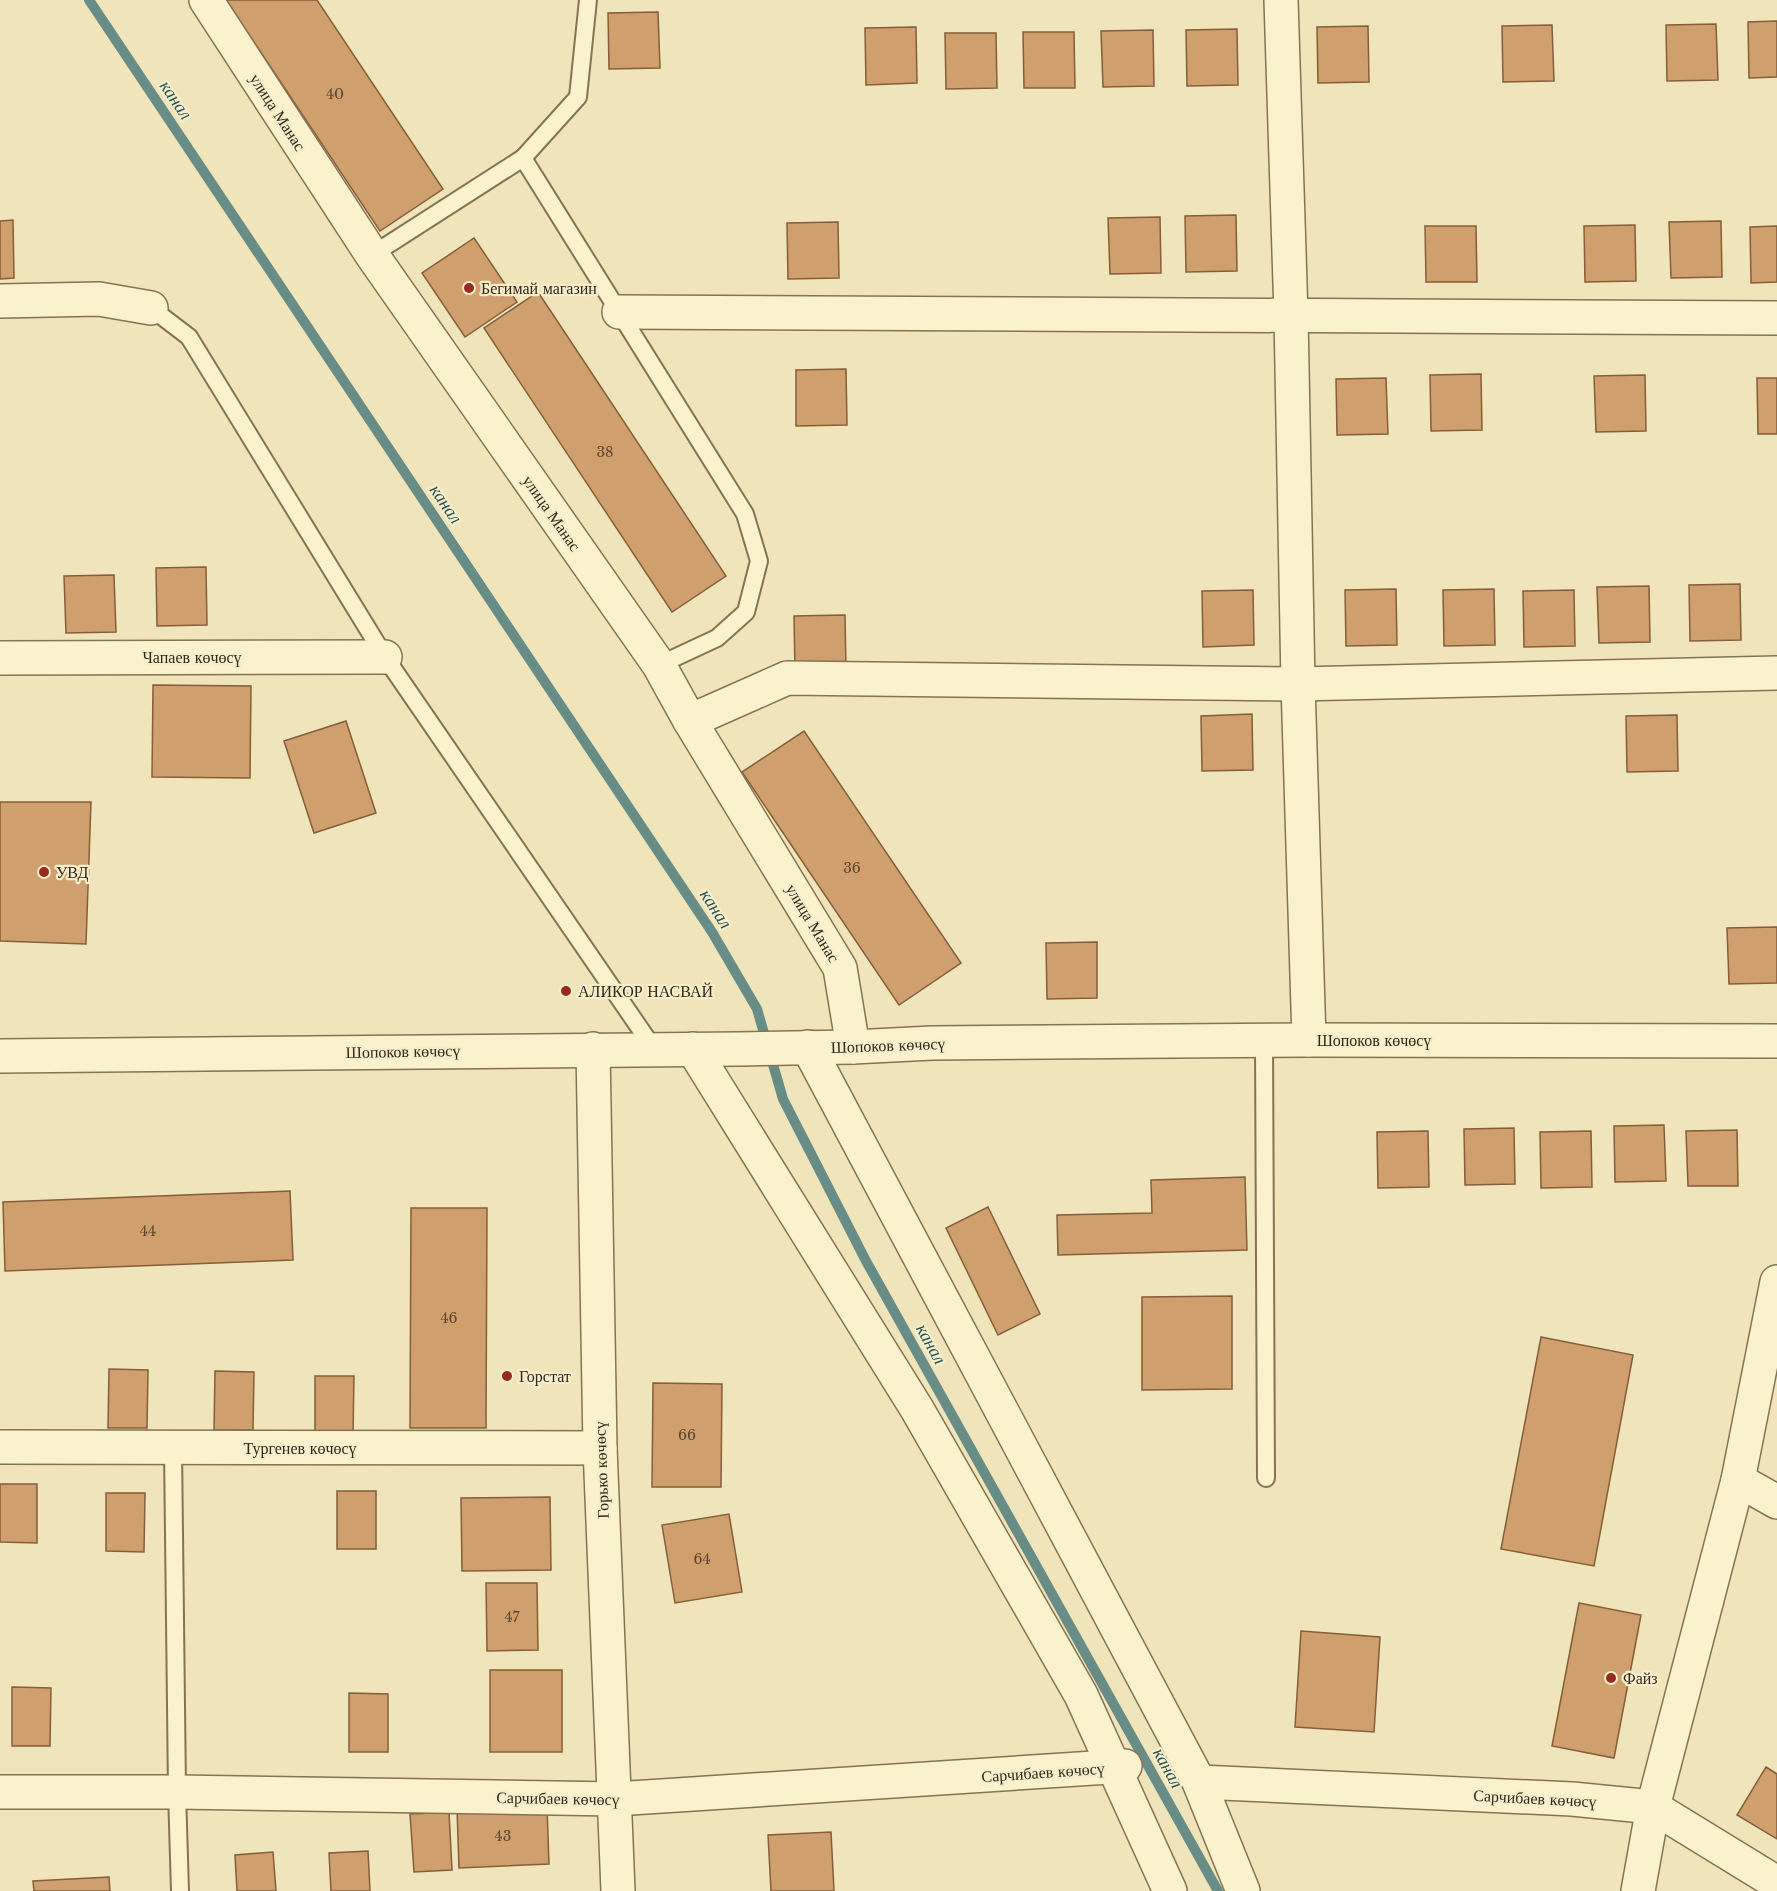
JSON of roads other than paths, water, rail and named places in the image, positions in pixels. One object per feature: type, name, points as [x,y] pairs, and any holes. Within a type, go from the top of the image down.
[{"type":"street","name":"улица Манас","points":[[206,0],[372,255],[659,665],[690,721],[840,968],[853,1047]]},
{"type":"street","points":[[1281,0],[1309,1040]]},
{"type":"street","points":[[0,301],[99,299],[151,308]]},
{"type":"street","points":[[619,312],[1777,318]]},
{"type":"street","name":"Чапаев көчөсү","points":[[0,658],[385,657]]},
{"type":"street","points":[[690,721],[787,678],[1298,684],[1777,673]]},
{"type":"street","name":"Шопоков көчөсү","points":[[0,1056],[739,1049],[932,1043],[1309,1040],[1777,1041]]},
{"type":"street","points":[[806,1047],[1199,1782],[1243,1891]]},
{"type":"street","name":"Горько көчөсү","points":[[594,1049],[600,1448],[618,1891]]},
{"type":"street","points":[[693,1049],[917,1409],[1120,1767]]},
{"type":"street","points":[[1638,1891],[1653,1807],[1738,1480],[1777,1282]]},
{"type":"street","name":"Тургенев көчөсү","points":[[0,1447],[600,1448]]},
{"type":"street","points":[[1738,1480],[1777,1502]]},
{"type":"street","name":"Сарчибаев көчөсү","points":[[0,1792],[177,1792],[615,1799],[1120,1767],[1170,1891]]},
{"type":"street","name":"Сарчибаев көчөсү","points":[[1199,1782],[1572,1799],[1653,1807],[1777,1883]]},
{"type":"lane","points":[[372,255],[523,158],[578,97],[588,0]]},
{"type":"lane","points":[[523,158],[745,514],[759,561],[746,612],[717,638],[659,665]]},
{"type":"lane","points":[[151,308],[189,337],[385,657],[654,1049]]},
{"type":"lane","points":[[1264,1041],[1266,1478]]},
{"type":"lane","points":[[174,1448],[180,1891]]},
{"type":"waterway","name":"канал","points":[[89,0],[712,932],[757,1009],[783,1099],[866,1261],[1218,1891]]},
{"type":"place","name":"Бегимай магазин","points":[[469,288]]},
{"type":"place","name":"УВД","points":[[44,872]]},
{"type":"place","name":"АЛИКОР НАСВАЙ","points":[[566,991]]},
{"type":"place","name":"Горстат","points":[[507,1376]]},
{"type":"place","name":"Файз","points":[[1611,1678]]}]
